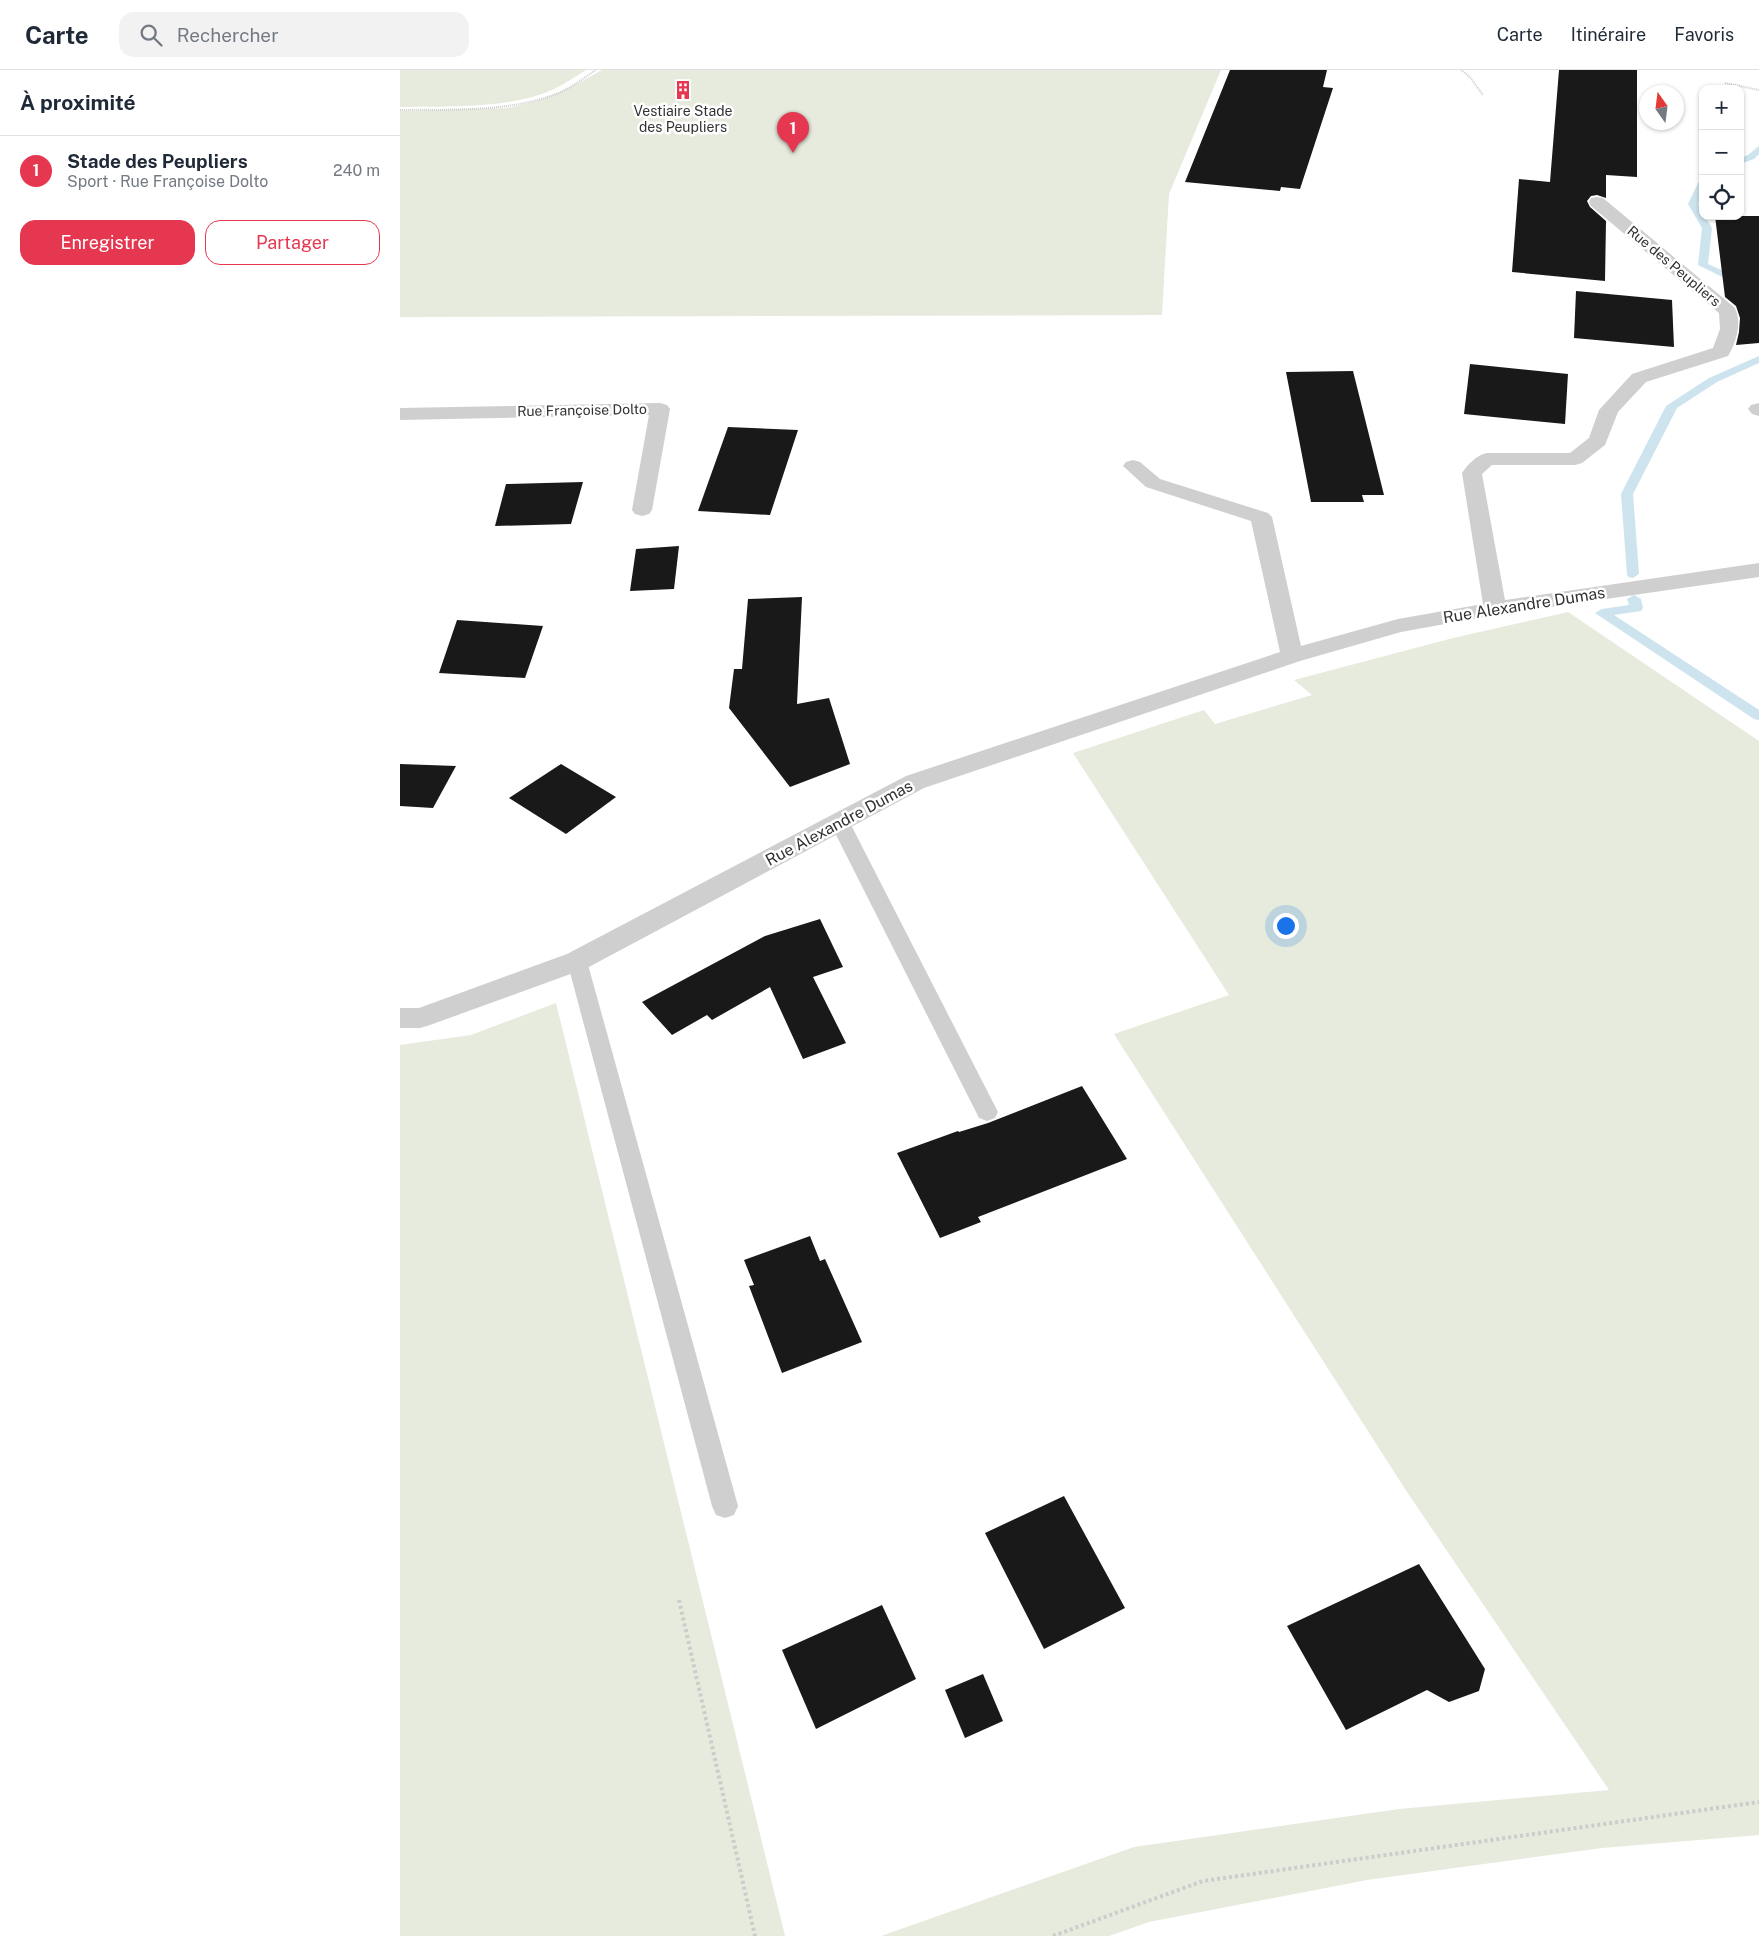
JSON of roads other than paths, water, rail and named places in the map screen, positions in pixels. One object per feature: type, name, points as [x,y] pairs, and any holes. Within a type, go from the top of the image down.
[{"type":"street","name":"Rue des Peupliers","points":[[1495,608],[1472,473],[1487,459],[1575,459],[1598,441],[1609,410],[1639,378],[1721,352],[1729,329],[1728,311],[1597,202]]},
{"type":"street","name":"Rue Françoise Dolto","points":[[400,414],[660,409],[642,510]]},
{"type":"street","points":[[1132,466],[1153,483],[1261,517],[1292,656]]},
{"type":"street","name":"Rue Alexandre Dumas","points":[[400,1018],[420,1018],[577,961],[915,782],[1292,656],[1398,626],[1495,608],[1759,570]]},
{"type":"lane","points":[[840,822],[987,1112]]},
{"type":"lane","points":[[577,961],[724,1506]]},
{"type":"waterway","points":[[1744,160],[1751,157],[1759,149]]},
{"type":"waterway","points":[[1699,191],[1693,204],[1699,214]]},
{"type":"waterway","points":[[1702,220],[1707,228],[1703,265],[1755,289],[1759,294]]},
{"type":"waterway","points":[[1633,574],[1627,494],[1672,406],[1713,380],[1759,359]]},
{"type":"waterway","points":[[1634,599],[1636,608],[1602,613],[1759,716]]},
{"type":"place","name":"Vestiaire Stade des Peupliers","points":[[683,90]]},
{"type":"place","name":"Stade des Peupliers","points":[[793,153]]}]
